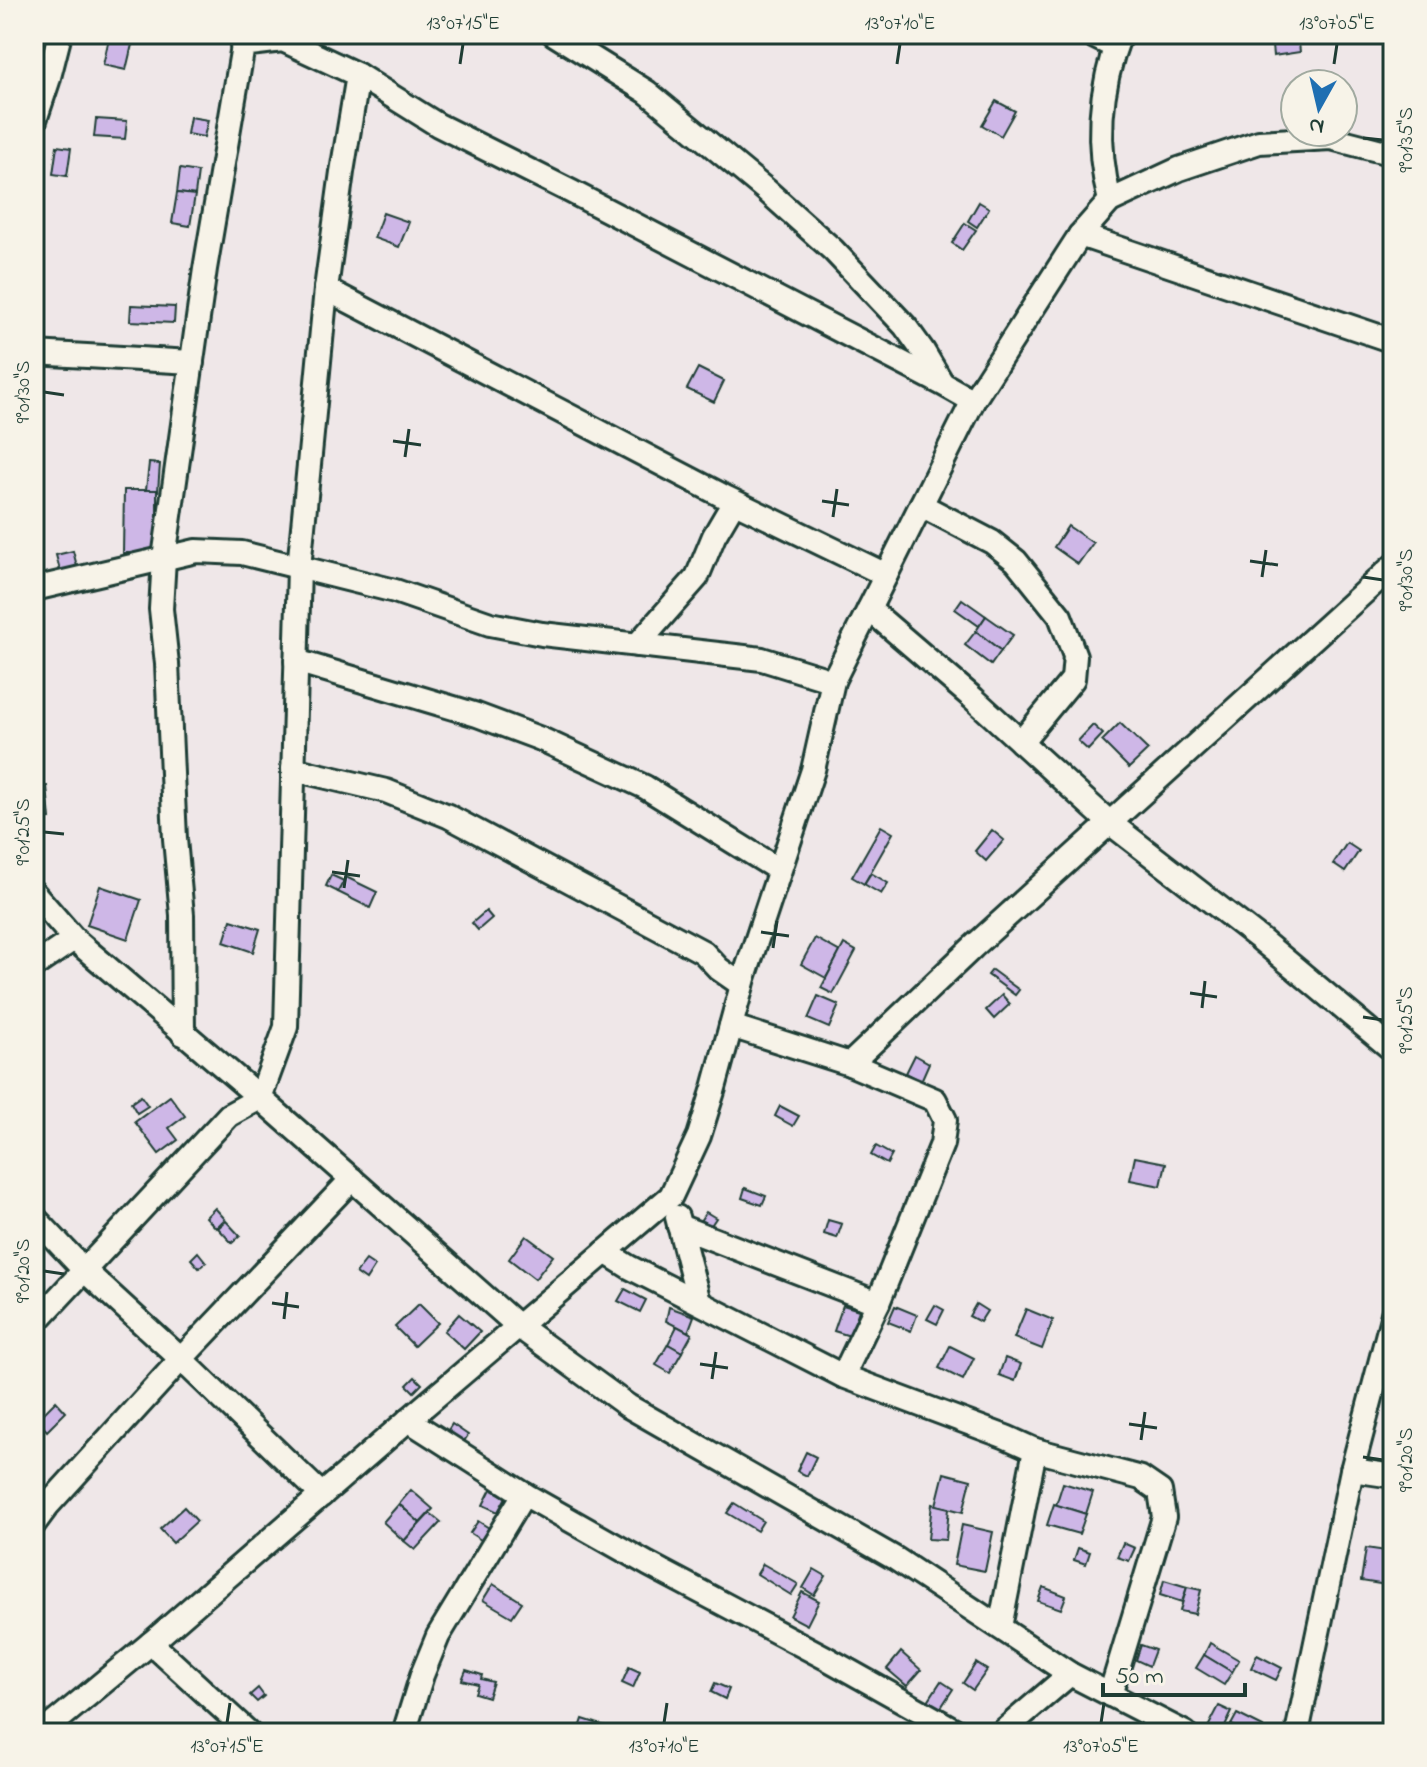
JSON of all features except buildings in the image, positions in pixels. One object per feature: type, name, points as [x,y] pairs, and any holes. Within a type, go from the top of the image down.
[{"type":"street","points":[[34,123],[60,34]]},
{"type":"street","points":[[554,34],[647,92],[833,250],[905,326],[943,384]]},
{"type":"street","points":[[1089,34],[1118,40],[1110,59],[1100,123],[1103,174],[1110,201]]},
{"type":"street","points":[[183,1034],[182,915],[161,609],[164,558],[205,269],[243,40],[280,37],[358,75],[438,125],[973,401]]},
{"type":"street","points":[[34,1324],[229,1115],[260,1098],[286,1027],[299,568],[326,289],[358,75]]},
{"type":"street","points":[[42,1733],[671,1196],[699,1136],[742,985],[813,770],[833,681],[973,401],[1080,235],[1110,201],[1179,169],[1259,142],[1331,138],[1393,154]]},
{"type":"street","points":[[1080,235],[1393,341]]},
{"type":"street","points":[[326,289],[734,502],[886,575]]},
{"type":"street","points":[[34,353],[192,362]]},
{"type":"street","points":[[637,645],[697,577],[714,536],[734,502]]},
{"type":"street","points":[[921,505],[992,542],[1016,561],[1060,616],[1075,656],[1073,679],[1021,742]]},
{"type":"street","points":[[34,589],[196,551],[242,553],[395,591],[490,624],[542,634],[762,659],[833,681]]},
{"type":"street","points":[[850,1064],[973,947],[1393,566]]},
{"type":"street","points":[[869,609],[963,689],[1110,823],[1260,939],[1393,1050]]},
{"type":"street","points":[[296,661],[418,696],[541,739],[645,787],[779,870]]},
{"type":"street","points":[[293,769],[386,791],[448,816],[703,952],[719,969],[742,985]]},
{"type":"street","points":[[34,893],[74,939],[518,1326],[628,1406],[896,1559],[1070,1674],[1185,1733]]},
{"type":"street","points":[[34,966],[74,939]]},
{"type":"street","points":[[731,1026],[850,1064],[935,1100],[945,1120],[942,1144],[878,1303],[843,1376]]},
{"type":"street","points":[[34,1524],[181,1359],[352,1179]]},
{"type":"street","points":[[671,1196],[699,1302]]},
{"type":"street","points":[[34,1217],[85,1271],[322,1495]]},
{"type":"street","points":[[679,1226],[878,1303]]},
{"type":"street","points":[[605,1252],[843,1376],[1035,1450],[1141,1478],[1160,1491],[1164,1517],[1110,1695]]},
{"type":"street","points":[[1297,1733],[1352,1470],[1393,1314]]},
{"type":"street","points":[[408,1420],[524,1494],[960,1733]]},
{"type":"street","points":[[1000,1627],[1035,1450]]},
{"type":"street","points":[[1352,1470],[1393,1476]]},
{"type":"street","points":[[404,1733],[438,1636],[524,1494]]},
{"type":"street","points":[[151,1643],[249,1733]]},
{"type":"street","points":[[1001,1733],[1070,1674]]}]
